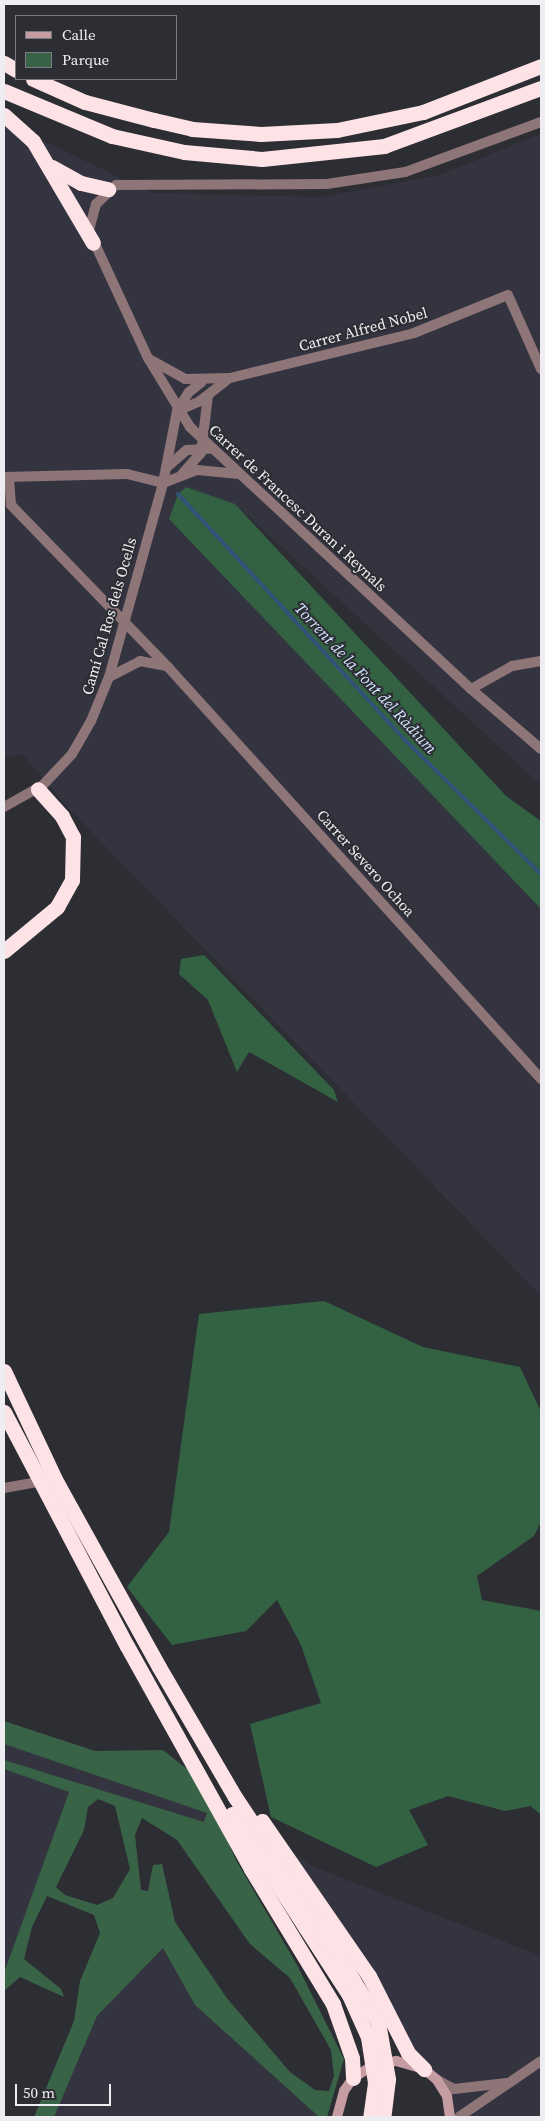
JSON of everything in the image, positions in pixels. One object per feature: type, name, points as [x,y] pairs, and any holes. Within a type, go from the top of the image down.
[{"type":"highway","points":[[4,63],[15,69]]},
{"type":"highway","points":[[35,80],[85,102],[154,120],[192,128],[262,134],[337,130],[423,112],[541,66]]},
{"type":"highway","points":[[4,91],[112,136],[184,152],[262,159],[384,146],[541,90]]},
{"type":"highway","points":[[4,115],[33,141],[50,166],[93,243]]},
{"type":"highway","points":[[50,166],[81,183],[108,189]]},
{"type":"highway","points":[[4,951],[57,907],[72,880],[73,837],[62,816],[38,789]]},
{"type":"highway","points":[[4,1371],[110,1581],[313,1926],[350,1994],[368,2037],[375,2083],[370,2117]]},
{"type":"highway","points":[[4,1412],[38,1482],[251,1869],[333,2004],[352,2058],[353,2078]]},
{"type":"highway","points":[[157,1697],[378,2022],[388,2079],[383,2117]]},
{"type":"highway","points":[[229,1782],[283,1848],[369,1976],[408,2053],[424,2069]]},
{"type":"street","points":[[93,243],[91,213],[108,189],[129,182],[256,188],[346,181],[405,172],[541,122]]},
{"type":"street","name":"Carrer de Francesc Duran i Reynals","points":[[93,243],[148,358],[177,411],[207,447],[240,475],[471,689],[541,748]]},
{"type":"street","name":"Carrer Alfred Nobel","points":[[148,358],[176,375],[202,382],[230,378],[414,334],[508,295],[541,369]]},
{"type":"street","name":"Carrer Alfred Nobel","points":[[177,411],[208,395],[230,378]]},
{"type":"street","points":[[177,411],[189,392],[202,382]]},
{"type":"street","points":[[182,474],[207,447],[203,413],[208,395]]},
{"type":"street","name":"Camí Cal Ros dels Ocells","points":[[4,807],[38,789],[79,743],[109,677],[123,620],[163,483],[177,411]]},
{"type":"street","points":[[165,469],[187,450],[207,447]]},
{"type":"street","points":[[6,477],[127,474],[163,483],[182,474],[208,470],[240,475]]},
{"type":"street","name":"Carrer Severo Ochoa","points":[[6,477],[10,505],[168,667],[541,1079]]},
{"type":"street","points":[[109,677],[140,661],[168,667]]},
{"type":"street","points":[[471,689],[512,666],[541,662]]},
{"type":"street","points":[[4,1488],[38,1482]]},
{"type":"street","points":[[337,2117],[344,2091],[353,2078],[382,2062],[396,2061],[424,2069],[437,2080],[454,2089],[510,2082]]},
{"type":"street","points":[[459,2117],[541,2061]]},
{"type":"street","points":[[437,2080],[447,2096],[450,2117]]},
{"type":"shaded area","points":[[4,122],[152,193],[322,197],[440,175],[541,134],[541,785],[235,504],[186,487],[169,519],[541,909],[541,1296],[72,812],[22,754],[4,758]]},
{"type":"shaded area","points":[[4,1744],[208,1813],[204,1822],[4,1760]]},
{"type":"shaded area","points":[[4,1769],[69,1792],[4,1973]]},
{"type":"shaded area","points":[[283,1847],[314,1867],[541,1956],[541,2117],[450,2117],[447,2096],[424,2069]]},
{"type":"shaded area","points":[[163,1948],[195,2005],[319,2117],[54,2117],[97,2016]]},
{"type":"green space","points":[[186,487],[235,504],[506,796],[541,821],[541,909],[169,519],[178,494]]},
{"type":"green space","points":[[204,955],[334,1090],[338,1102],[249,1052],[237,1072],[208,1000],[179,974],[181,959]]},
{"type":"green space","points":[[324,1301],[423,1347],[520,1367],[541,1412],[541,1522],[534,1536],[477,1576],[482,1600],[541,1611],[541,1815],[531,1806],[505,1811],[448,1796],[409,1810],[428,1845],[376,1867],[271,1817],[250,1724],[321,1703],[301,1645],[277,1600],[246,1631],[172,1645],[127,1587],[169,1532],[199,1314]]},
{"type":"green space","points":[[4,1721],[95,1751],[163,1750],[187,1769],[206,1794],[236,1860],[297,1965],[344,2059],[327,2117],[319,2117],[195,2005],[163,1948],[97,2016],[54,2117],[34,2117],[74,2021],[80,1981],[100,1933],[94,1915],[47,1896],[32,1927],[24,1959],[61,1989],[64,1997],[20,1977],[4,1991],[4,1973],[69,1792],[4,1769],[4,1760],[204,1822],[207,1813],[4,1744]],"holes":[[[98,1799],[115,1806],[130,1869],[113,1898],[97,1905],[65,1895],[56,1887],[84,1830],[88,1807]],[[142,1818],[177,1840],[250,1944],[290,1978],[331,2050],[334,2076],[329,2091],[315,2090],[290,2072],[226,1997],[175,1922],[162,1864],[153,1865],[148,1891],[141,1890],[135,1835]]]},
{"type":"waterway","name":"Torrent de la Font del Ràdium","points":[[178,494],[403,738],[541,874]]}]
